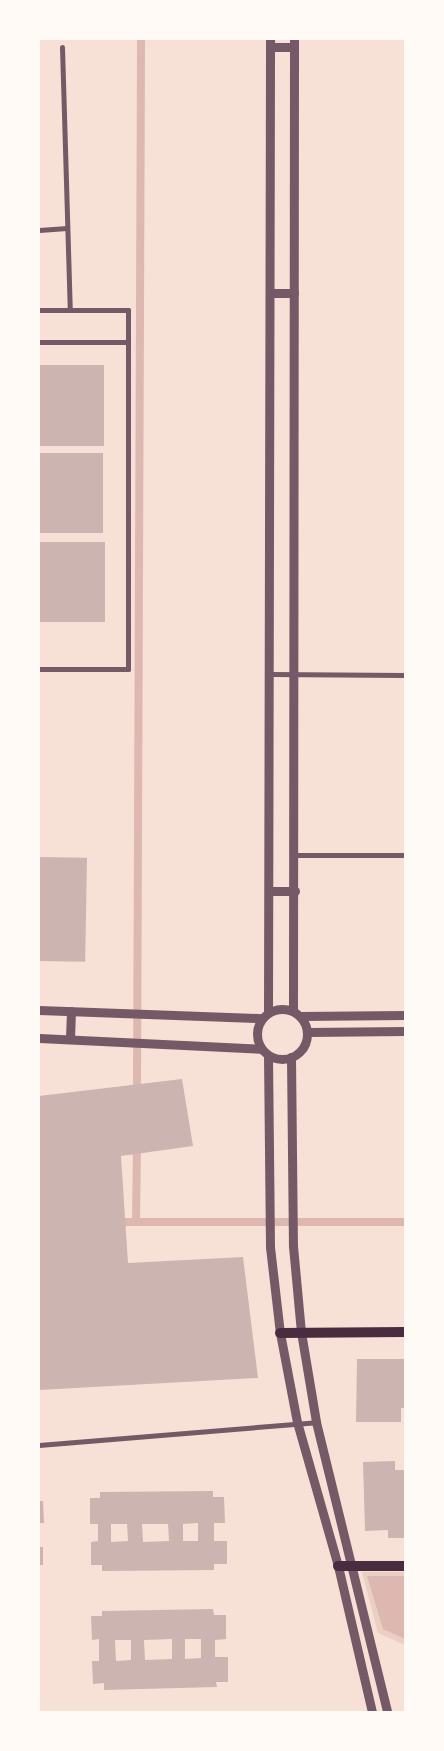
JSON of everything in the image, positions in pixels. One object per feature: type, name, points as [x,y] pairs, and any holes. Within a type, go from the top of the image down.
[{"type":"main road","points":[[280,1333],[405,1332]]},
{"type":"main road","points":[[338,1566],[405,1566]]},
{"type":"street","points":[[39,1038],[138,1041],[265,1052],[275,1059],[291,1058],[304,1047],[308,1032],[297,1014],[295,891],[294,43],[270,43],[272,293],[269,890],[265,1015],[256,1033],[265,1052],[270,1247],[280,1333],[297,1422],[338,1566],[372,1712]]},
{"type":"street","points":[[62,47],[70,310]]},
{"type":"street","points":[[39,230],[67,228]]},
{"type":"street","points":[[272,293],[294,293]]},
{"type":"street","points":[[39,310],[128,310],[128,669],[39,670]]},
{"type":"street","points":[[39,342],[128,342]]},
{"type":"street","points":[[270,674],[405,675]]},
{"type":"street","points":[[295,855],[405,855]]},
{"type":"street","points":[[269,890],[295,891]]},
{"type":"street","points":[[39,1010],[265,1015],[276,1009],[297,1014],[405,1015]]},
{"type":"street","points":[[70,1039],[71,1011]]},
{"type":"street","points":[[380,1015],[380,1032]]},
{"type":"street","points":[[308,1032],[405,1031]]},
{"type":"street","points":[[291,1058],[293,1246],[301,1332],[316,1422],[387,1712]]},
{"type":"street","points":[[39,1445],[297,1422],[316,1422]]},
{"type":"shaded area","points":[[362,1572],[405,1572],[405,1645],[378,1633]]},
{"type":"shaded area","points":[[367,1576],[405,1576],[405,1639],[383,1629]]},
{"type":"building","points":[[39,365],[104,365],[104,446],[39,446]]},
{"type":"building","points":[[39,453],[103,453],[103,533],[39,533]]},
{"type":"building","points":[[39,542],[105,542],[105,622],[39,622]]},
{"type":"building","points":[[39,857],[87,858],[85,962],[39,961]]},
{"type":"building","points":[[182,1079],[193,1146],[121,1156],[128,1263],[243,1257],[258,1378],[39,1390],[39,1096]]},
{"type":"building","points":[[357,1359],[405,1359],[405,1408],[401,1408],[401,1422],[356,1422]]},
{"type":"building","points":[[395,1461],[395,1470],[405,1470],[405,1538],[388,1538],[388,1530],[365,1531],[363,1462]]},
{"type":"building","points":[[213,1491],[213,1497],[224,1497],[225,1523],[214,1523],[214,1541],[227,1541],[227,1564],[214,1564],[214,1570],[102,1571],[102,1565],[91,1565],[91,1542],[98,1541],[98,1524],[90,1524],[90,1498],[100,1498],[100,1492]],"holes":[[[198,1523],[198,1541],[183,1541],[183,1524]],[[111,1524],[127,1524],[128,1541],[111,1542]],[[142,1524],[168,1524],[169,1541],[143,1542]]]},
{"type":"building","points":[[39,1501],[43,1501],[44,1523],[39,1523]]},
{"type":"building","points":[[39,1547],[43,1547],[43,1565],[39,1565]]},
{"type":"building","points":[[213,1609],[214,1615],[226,1615],[226,1639],[215,1640],[215,1657],[228,1657],[228,1682],[216,1682],[217,1687],[104,1690],[104,1683],[93,1684],[92,1661],[99,1661],[99,1639],[92,1640],[91,1616],[102,1616],[102,1611]],"holes":[[[172,1639],[172,1659],[145,1660],[144,1640]],[[185,1639],[201,1639],[201,1658],[185,1659]],[[115,1640],[131,1640],[131,1660],[116,1661]]]},
{"type":"waterway","points":[[137,1093],[141,39]]},
{"type":"waterway","points":[[136,1222],[137,1144]]},
{"type":"waterway","points":[[116,1222],[405,1222]]}]
